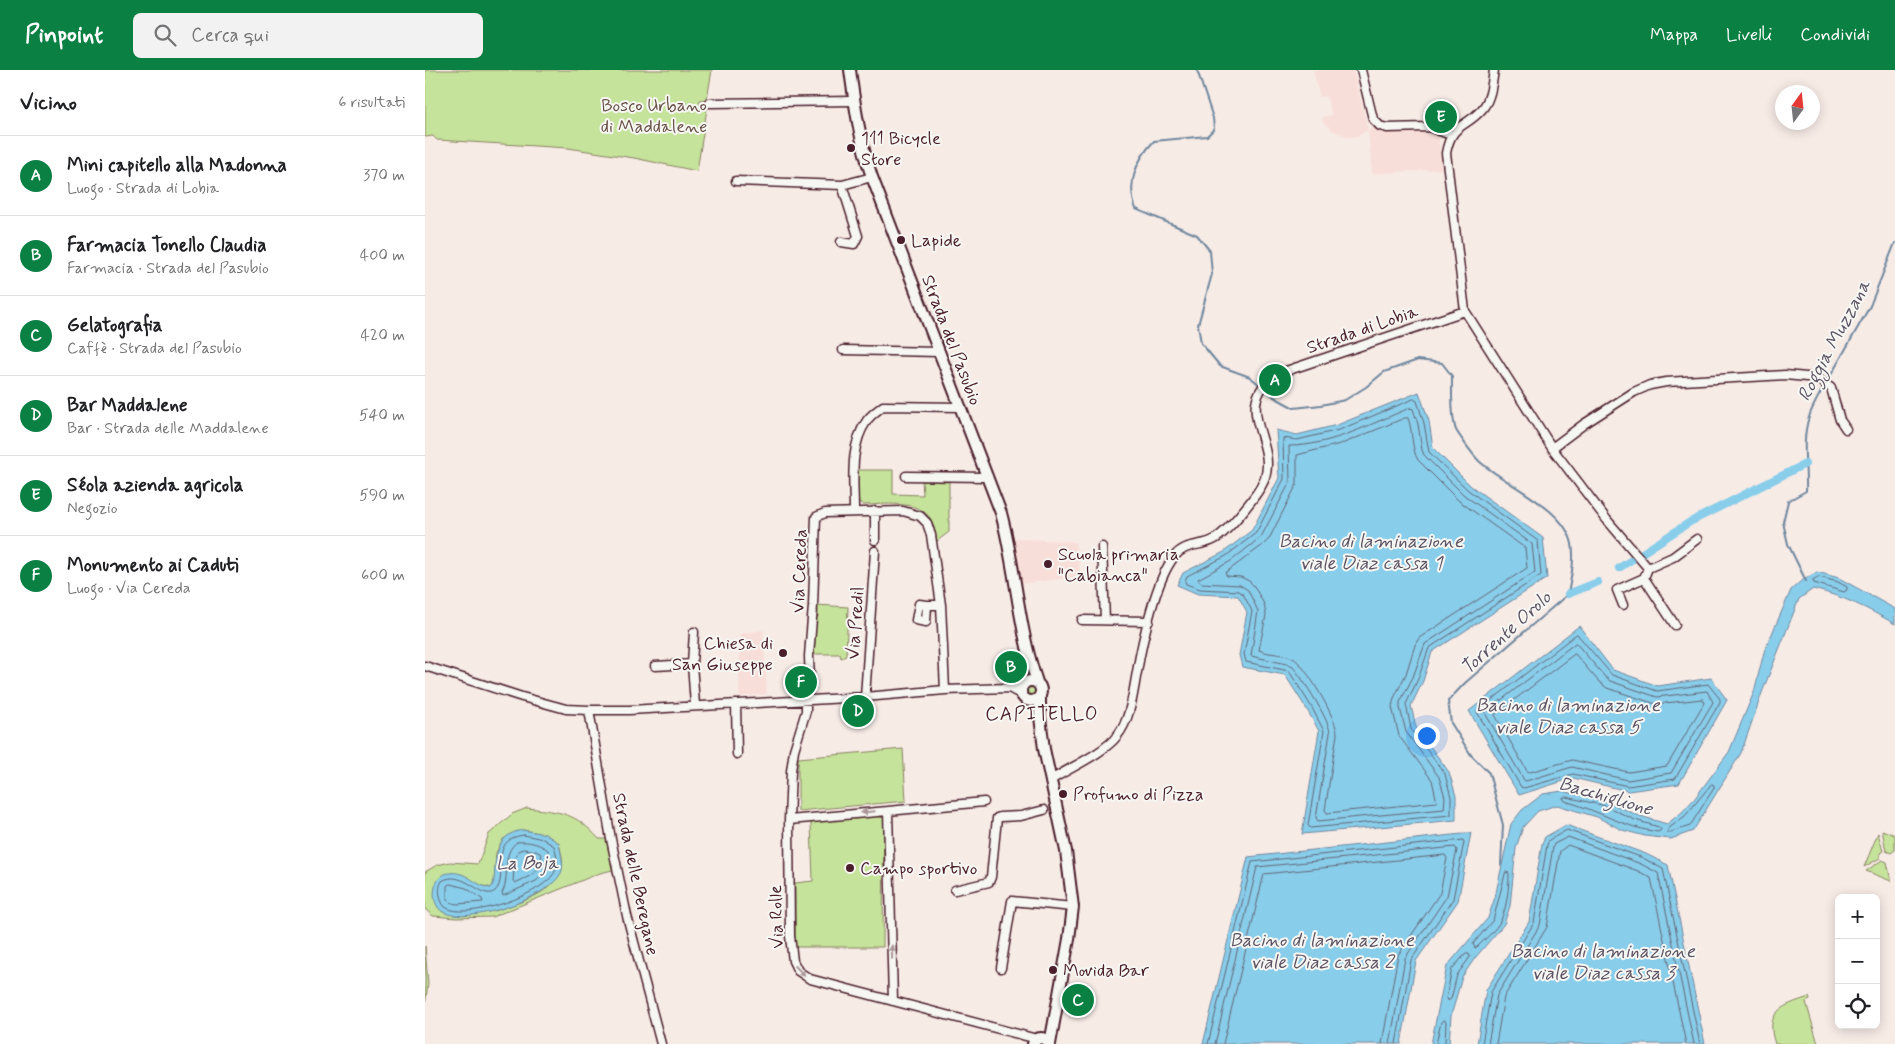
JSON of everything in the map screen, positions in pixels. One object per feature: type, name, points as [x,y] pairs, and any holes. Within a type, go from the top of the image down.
[{"type":"main road","name":"Strada del Pasubio","points":[[850,70],[863,151],[1001,513],[1009,542],[1024,632],[1027,666],[1024,683]]},
{"type":"main road","name":"Strada del Pasubio","points":[[1024,632],[1037,682]]},
{"type":"main road","points":[[1040,1042],[1054,1025],[1073,907],[1070,879],[1050,809],[1051,780],[1044,749],[1034,713],[1024,698],[1021,688],[1024,683],[1029,681],[1037,682],[1041,688],[1040,717],[1044,749]]},
{"type":"main road","points":[[1024,698],[1034,701],[1040,696]]},
{"type":"street","points":[[1361,70],[1373,119],[1380,126],[1387,128],[1429,127],[1451,135]]},
{"type":"street","points":[[1494,70],[1491,88],[1483,108],[1451,135],[1446,153],[1465,310],[1552,448],[1607,520],[1648,568]]},
{"type":"street","points":[[709,102],[854,101]]},
{"type":"street","points":[[736,181],[842,185],[872,177]]},
{"type":"street","points":[[841,242],[854,244],[858,236],[842,185]]},
{"type":"street","name":"Strada di Lobia","points":[[1051,780],[1107,746],[1118,736],[1129,708],[1149,621],[1166,569],[1175,555],[1187,547],[1214,540],[1258,492],[1265,478],[1267,464],[1257,421],[1258,392],[1263,386],[1277,374],[1465,310]]},
{"type":"street","points":[[843,350],[939,352]]},
{"type":"street","points":[[1552,448],[1584,424],[1635,392],[1650,385],[1667,382],[1770,376],[1817,378],[1828,384],[1831,388],[1840,420],[1846,429]]},
{"type":"street","points":[[854,511],[854,459],[859,437],[866,421],[873,414],[883,406],[961,407]]},
{"type":"street","points":[[907,476],[988,477]]},
{"type":"street","name":"Via Cereda","points":[[806,700],[810,683],[809,656],[816,517],[825,513],[854,511],[912,513],[920,516],[927,524],[932,543],[941,605],[945,690]]},
{"type":"street","points":[[875,511],[875,540]]},
{"type":"street","points":[[1675,625],[1645,578],[1648,568],[1673,557],[1697,539]]},
{"type":"street","points":[[1102,548],[1105,620]]},
{"type":"street","name":"Via Predil","points":[[865,697],[875,551]]},
{"type":"street","points":[[1623,604],[1617,590],[1645,578]]},
{"type":"street","points":[[927,605],[941,605]]},
{"type":"street","points":[[1082,620],[1149,621]]},
{"type":"street","points":[[695,632],[692,664],[695,706]]},
{"type":"street","points":[[655,666],[692,664]]},
{"type":"street","points":[[425,666],[566,709],[589,710],[629,710],[865,697],[945,690],[1009,688],[1024,683]]},
{"type":"street","points":[[1009,688],[1024,698]]},
{"type":"street","name":"Via Rolle","points":[[806,700],[806,711],[798,735],[792,764],[789,820],[790,936],[795,967],[803,976],[810,979],[1040,1042]]},
{"type":"street","points":[[736,704],[737,754]]},
{"type":"street","name":"Strada delle Beregane","points":[[589,710],[627,916],[661,1044]]},
{"type":"street","points":[[789,820],[984,802]]},
{"type":"street","points":[[955,890],[989,882],[997,818],[1021,816],[1050,809]]},
{"type":"street","points":[[888,810],[893,1001]]},
{"type":"street","points":[[1001,968],[1012,901],[1073,907]]},
{"type":"shaded area","points":[[1313,70],[1353,70],[1368,130],[1358,136],[1348,137],[1332,130],[1322,121],[1324,117],[1332,115],[1326,96],[1320,97]]},
{"type":"shaded area","points":[[1376,126],[1423,129],[1424,133],[1438,132],[1442,169],[1372,174],[1368,131]]},
{"type":"shaded area","name":"Scuola primaria \"Cabianca\"","points":[[1012,538],[1075,542],[1081,576],[1022,584]]},
{"type":"shaded area","points":[[763,630],[767,694],[739,697],[740,634]]},
{"type":"green space","name":"Bosco Urbano di Maddalene","points":[[425,70],[712,70],[707,99],[700,100],[699,107],[707,109],[697,171],[634,158],[568,148],[437,140],[433,136],[425,137]]},
{"type":"green space","points":[[858,470],[893,470],[893,494],[923,495],[922,481],[949,482],[949,532],[937,541],[930,518],[917,508],[899,504],[863,505],[858,501]]},
{"type":"green space","points":[[816,605],[848,607],[846,656],[841,658],[840,654],[814,654],[816,617],[818,617]]},
{"type":"green space","points":[[1029,685],[1033,685],[1037,691],[1033,697],[1029,697],[1025,693],[1025,689]]},
{"type":"green space","points":[[903,749],[906,801],[798,811],[798,758]]},
{"type":"green space","points":[[527,808],[558,812],[575,818],[599,839],[611,839],[617,869],[600,873],[492,917],[456,918],[433,916],[425,909],[425,872],[437,865],[450,862],[478,864],[489,834],[512,814]],"holes":[[[523,830],[545,834],[559,843],[562,867],[558,876],[544,891],[524,901],[495,911],[480,885],[491,888],[494,884],[496,853],[503,839]]]},
{"type":"green space","name":"Campo sportivo","points":[[884,813],[883,947],[795,947],[795,883],[813,881],[811,823],[815,822],[815,818]]},
{"type":"green space","points":[[1882,830],[1895,835],[1895,850],[1891,853],[1886,851]]},
{"type":"green space","points":[[1878,833],[1883,851],[1880,853],[1880,858],[1864,867]]},
{"type":"green space","points":[[1882,860],[1887,862],[1891,881],[1866,871]]},
{"type":"green space","points":[[425,946],[428,984],[425,1006]]},
{"type":"green space","points":[[1809,997],[1810,1000],[1806,1002],[1818,1044],[1775,1044],[1772,1024],[1778,1011],[1783,1007]]},
{"type":"water","name":"Bacino di laminazione viale Diaz cassa 1","points":[[1419,392],[1429,421],[1433,448],[1471,486],[1543,538],[1547,578],[1432,652],[1423,681],[1411,706],[1416,727],[1449,772],[1456,796],[1456,820],[1302,834],[1319,731],[1285,675],[1242,667],[1239,655],[1247,612],[1238,596],[1198,594],[1177,585],[1183,573],[1224,552],[1252,530],[1279,478],[1276,430],[1297,435],[1337,425]]},
{"type":"water","name":"Bacchiglione","points":[[1817,572],[1839,578],[1895,609],[1895,624],[1855,604],[1813,589],[1799,599],[1763,690],[1741,753],[1693,831],[1671,839],[1645,836],[1622,830],[1597,817],[1557,805],[1538,811],[1523,827],[1516,848],[1510,906],[1504,924],[1475,958],[1462,977],[1451,1016],[1449,1044],[1431,1044],[1447,966],[1488,918],[1495,897],[1511,824],[1522,810],[1543,794],[1562,791],[1608,802],[1637,815],[1667,824],[1681,813],[1695,798],[1729,752],[1754,692],[1764,652],[1791,590],[1801,581]]},
{"type":"water","name":"Bacino di laminazione viale Diaz cassa 5","points":[[1579,626],[1613,670],[1658,686],[1711,678],[1727,700],[1679,784],[1628,791],[1573,778],[1519,795],[1469,711]]},
{"type":"water","name":"Bacino di laminazione viale Diaz cassa 3","points":[[1566,825],[1646,854],[1668,865],[1705,1044],[1477,1044],[1486,990],[1529,922],[1542,844],[1545,837]]},
{"type":"water","name":"La Boja","points":[[523,830],[545,834],[559,843],[562,870],[553,882],[541,892],[525,900],[488,912],[454,915],[443,912],[439,908],[434,897],[434,890],[443,875],[449,873],[461,874],[481,885],[491,888],[494,881],[497,854],[501,843],[510,834]]},
{"type":"water","name":"Bacino di laminazione viale Diaz cassa 2","points":[[1471,833],[1458,901],[1416,961],[1401,1044],[1203,1044],[1248,857]]},
{"type":"waterway","name":"Torrente Orolo","points":[[1197,70],[1213,118],[1214,129],[1207,136],[1154,141],[1138,164],[1135,172],[1132,190],[1133,199],[1136,209],[1197,235],[1210,251],[1212,274],[1198,325],[1201,343],[1220,366],[1250,377],[1260,385]]},
{"type":"waterway","name":"Roggia Muzzana","points":[[1827,382],[1870,306],[1895,243]]},
{"type":"waterway","name":"Torrente Orolo","points":[[1264,388],[1274,397],[1294,408],[1321,405],[1345,400],[1366,387],[1384,372],[1418,360],[1442,363],[1452,376],[1454,425],[1467,446],[1479,461],[1490,470],[1546,508],[1567,531],[1572,544],[1573,556],[1568,594],[1465,683],[1448,701],[1451,723],[1471,755],[1489,773],[1503,825],[1501,865]]},
{"type":"waterway","name":"Roggia Muzzana","points":[[1806,581],[1788,544],[1783,522],[1788,501],[1806,491],[1805,435],[1812,409],[1824,386]]},
{"type":"waterway","points":[[1619,568],[1690,522],[1805,464]]},
{"type":"waterway","points":[[1568,594],[1598,582]]},
{"type":"place","name":"Séola azienda agricola","points":[[1441,117]]},
{"type":"place","name":"111 Bicycle Store","points":[[851,148]]},
{"type":"place","name":"Lapide","points":[[901,240]]},
{"type":"place","name":"Mini capitello alla Madonna","points":[[1275,380]]},
{"type":"place","name":"Scuola primaria \"Cabianca\"","points":[[1048,564]]},
{"type":"place","name":"Chiesa di San Giuseppe","points":[[783,653]]},
{"type":"place","name":"Farmacia Tonello Claudia","points":[[1011,667]]},
{"type":"place","name":"Monumento ai Caduti","points":[[801,682]]},
{"type":"place","name":"Bar Maddalene","points":[[858,711]]},
{"type":"place","name":"Profumo di Pizza","points":[[1063,794]]},
{"type":"place","name":"Campo sportivo","points":[[850,868]]},
{"type":"place","name":"Movida Bar","points":[[1053,970]]},
{"type":"place","name":"Gelatografia","points":[[1078,1000]]},
{"type":"district","name":"CAPITELLO","points":[[1042,713]]}]
